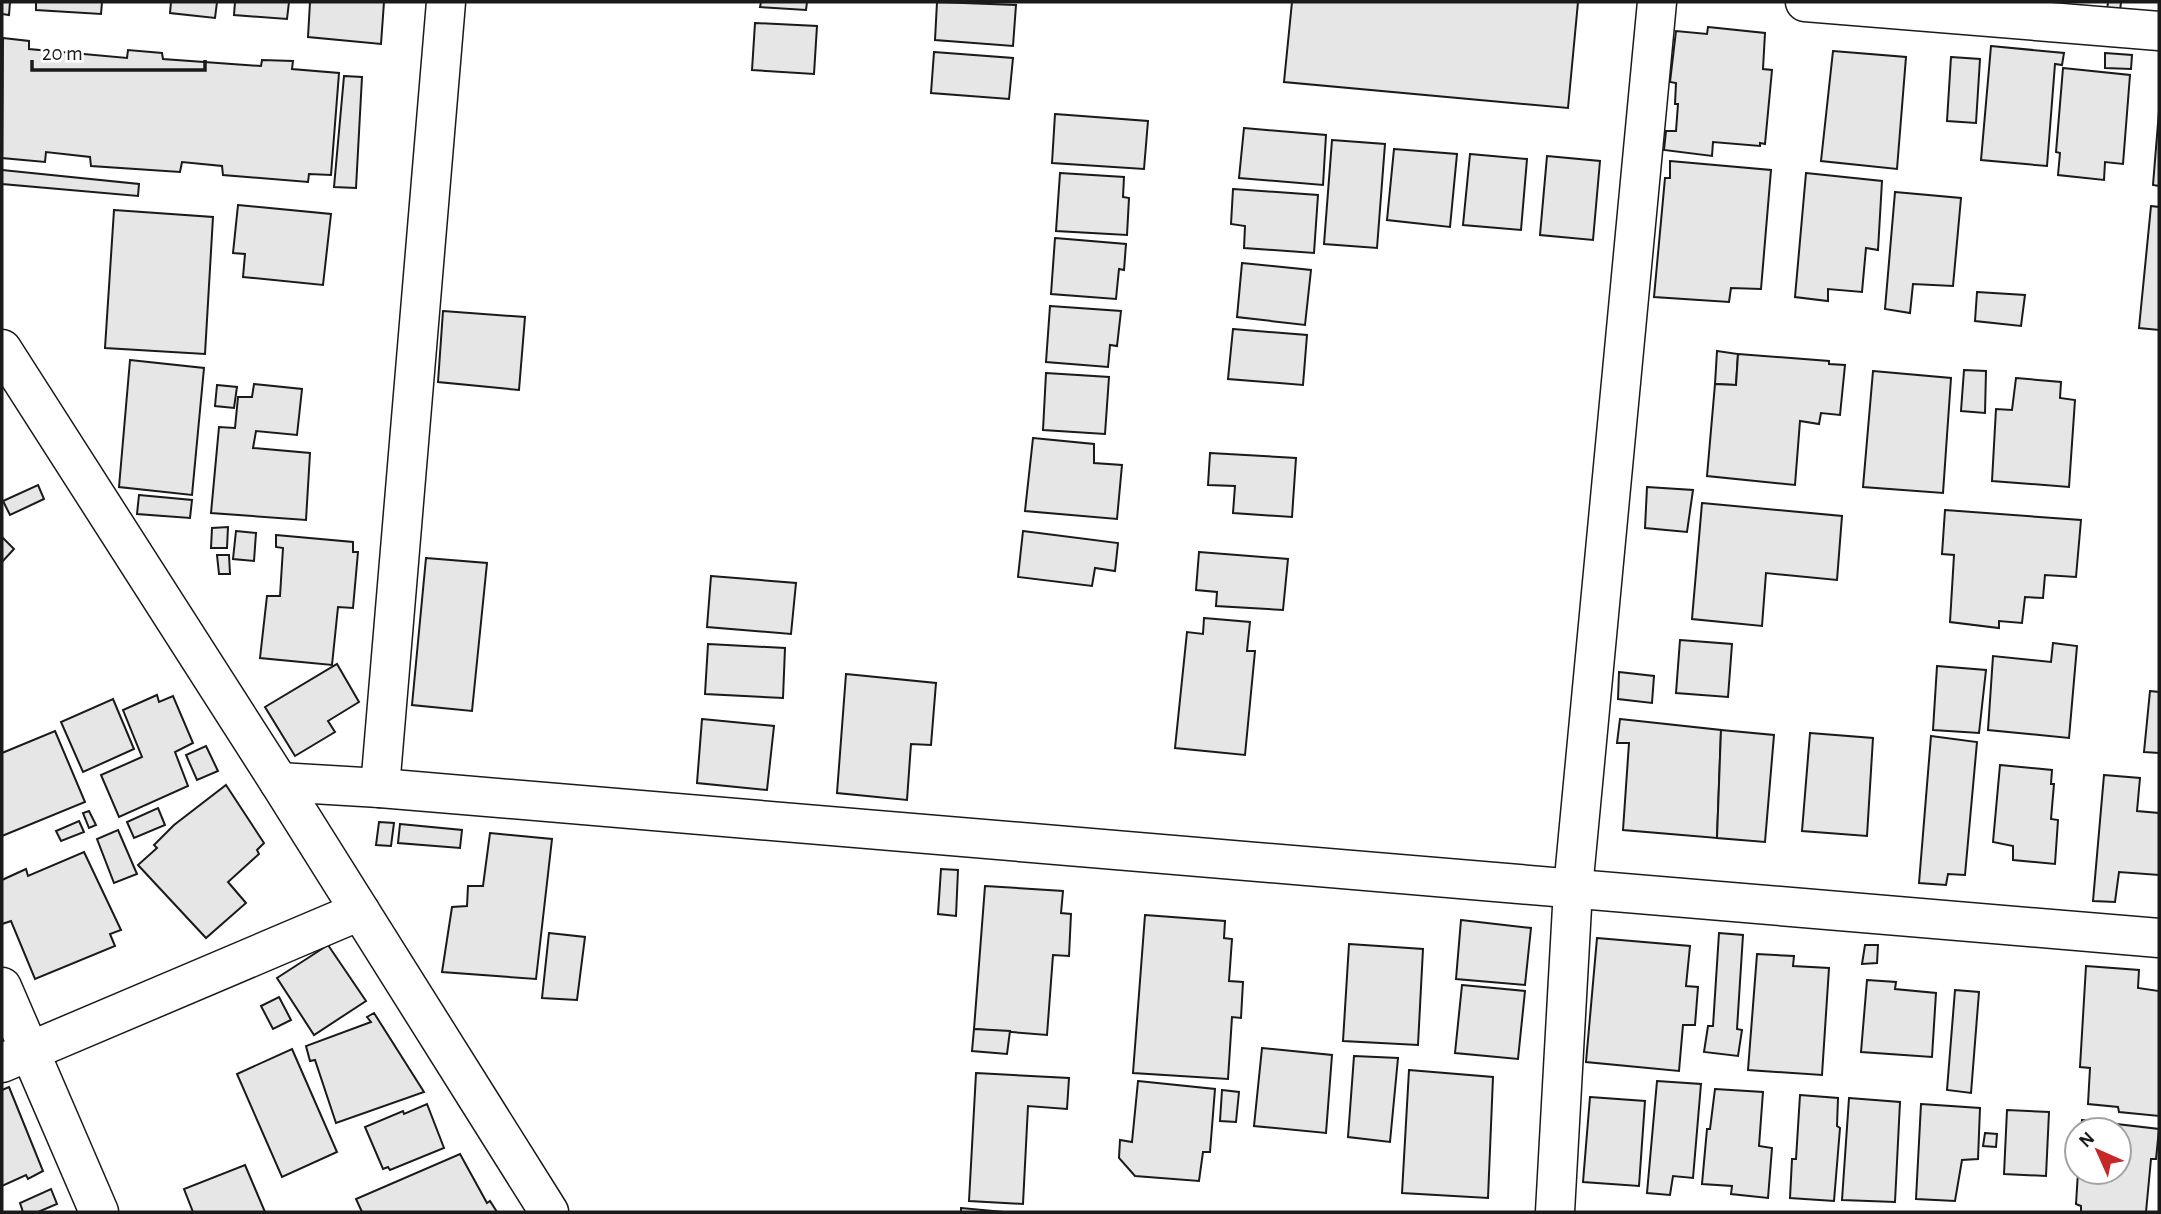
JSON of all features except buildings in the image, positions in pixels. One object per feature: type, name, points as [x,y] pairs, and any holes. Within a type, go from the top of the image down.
[{"type":"street","points":[[380,788],[446,2]]},
{"type":"street","points":[[1555,1212],[1573,889],[1657,2]]},
{"type":"street","points":[[1805,2],[2159,31]]},
{"type":"street","points":[[2,349],[279,782],[549,1212]]},
{"type":"street","points":[[279,782],[380,788],[2159,938]]},
{"type":"street","points":[[16,1057],[360,911]]},
{"type":"street","points":[[2,987],[16,1057],[99,1212]]}]
